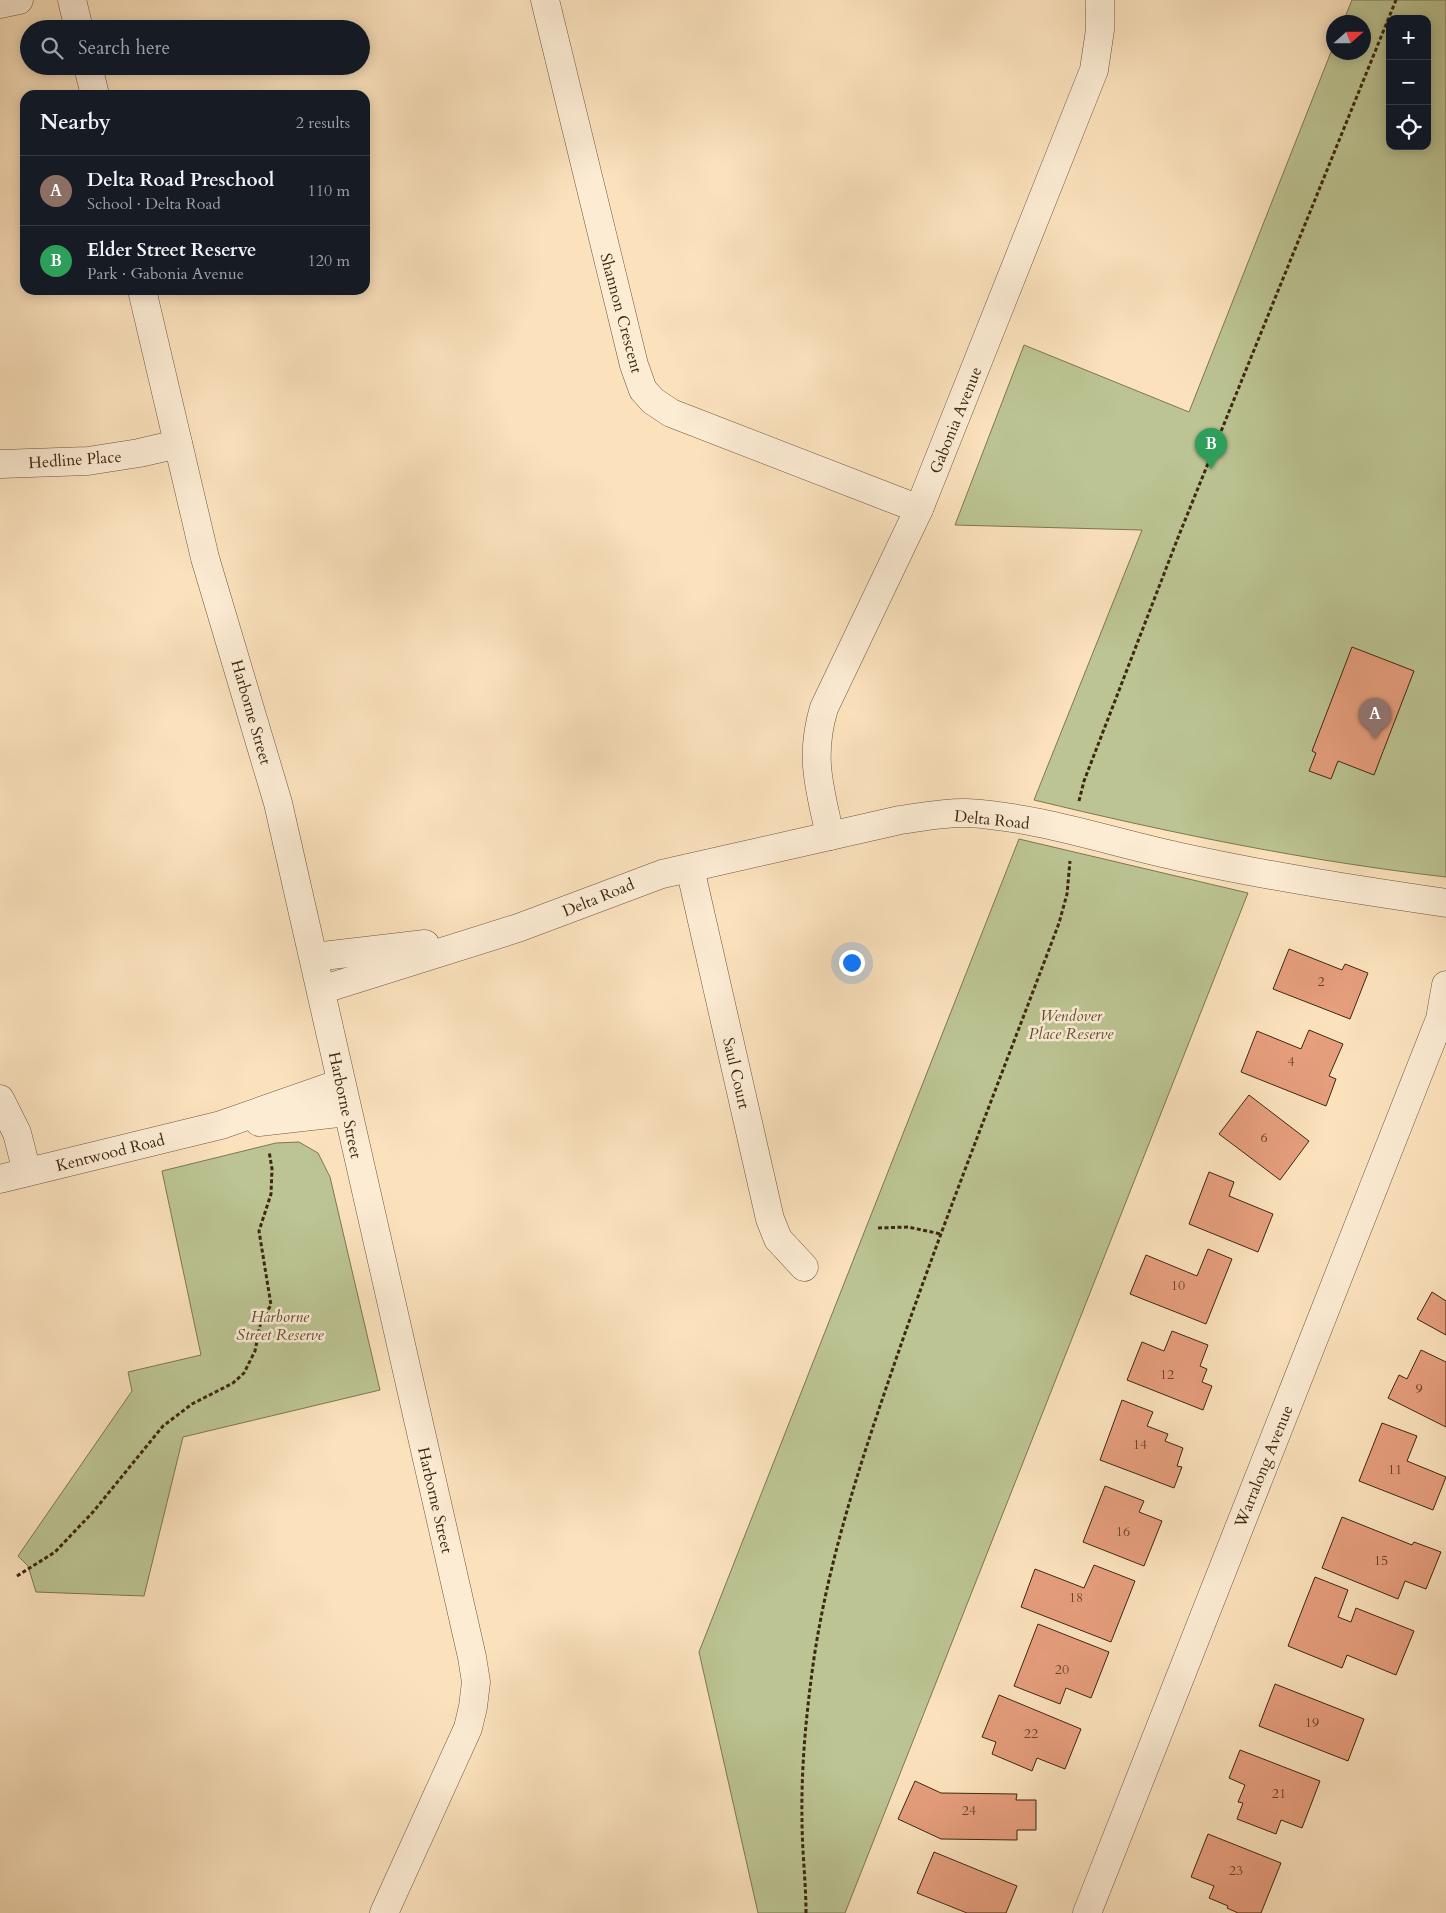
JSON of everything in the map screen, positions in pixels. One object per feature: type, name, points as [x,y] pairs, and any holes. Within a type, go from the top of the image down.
[{"type":"street","points":[[0,4],[19,0]]},
{"type":"street","points":[[72,0],[77,20]]},
{"type":"street","name":"Shannon Crescent","points":[[545,0],[620,316],[643,390],[653,401],[671,413],[919,509]]},
{"type":"street","name":"Gabonia Avenue","points":[[830,836],[819,785],[816,760],[817,732],[824,708],[919,509],[1094,70],[1100,30],[1100,0]]},
{"type":"street","points":[[90,75],[94,90]]},
{"type":"street","name":"Harborne Street","points":[[143,295],[205,558],[278,803],[472,1657],[476,1682],[474,1707],[458,1752],[384,1913]]},
{"type":"street","name":"Hedline Place","points":[[0,464],[88,461],[139,453],[178,444]]},
{"type":"street","name":"Delta Road","points":[[321,990],[551,916],[636,882],[900,820],[966,813],[1004,817],[1256,873],[1446,903]]},
{"type":"street","name":"Saul Court","points":[[690,868],[770,1219],[778,1239],[804,1268]]},
{"type":"street","name":"Delta Road","points":[[314,958],[488,936]]},
{"type":"street","name":"Warralong Avenue","points":[[1087,1913],[1443,1015],[1446,986]]},
{"type":"street","name":"Kentwood Road","points":[[0,1179],[221,1125],[341,1083]]},
{"type":"street","points":[[0,1099],[17,1132],[26,1172]]},
{"type":"street","name":"Kentwood Road","points":[[221,1125],[347,1112]]},
{"type":"path","points":[[806,1913],[802,1820],[803,1771],[813,1665],[824,1599],[854,1489],[885,1392],[941,1234],[1059,923],[1068,887],[1071,831],[1084,781],[1179,535],[1396,0]]},
{"type":"path","points":[[17,1576],[55,1552],[93,1512],[163,1426],[192,1404],[227,1386],[244,1373],[255,1351],[261,1321],[271,1305],[259,1231],[271,1194],[272,1169],[268,1141]]},
{"type":"path","points":[[878,1228],[908,1227],[941,1234]]},
{"type":"green space","points":[[1352,0],[1446,0],[1446,877],[1342,863],[1239,845],[1136,824],[1034,800],[1142,530],[955,525],[1024,345],[1189,412],[1328,60],[1371,60],[1371,15],[1346,15]]},
{"type":"green space","name":"Wendover Place Reserve","points":[[1019,839],[1248,893],[845,1913],[758,1913],[699,1652]]},
{"type":"green space","name":"Harborne Street Reserve","points":[[299,1142],[318,1153],[330,1177],[380,1390],[183,1437],[144,1596],[36,1592],[28,1566],[18,1556],[132,1391],[128,1372],[201,1355],[162,1171],[276,1143]]},
{"type":"building","points":[[1352,647],[1414,671],[1374,775],[1338,761],[1331,779],[1309,771],[1316,753],[1312,751]]},
{"type":"building","points":[[1289,949],[1342,970],[1345,964],[1368,973],[1350,1019],[1273,989]]},
{"type":"building","points":[[1309,1030],[1343,1044],[1329,1076],[1336,1079],[1326,1106],[1241,1072],[1257,1031],[1301,1049]]},
{"type":"building","points":[[1249,1095],[1309,1141],[1280,1180],[1219,1134]]},
{"type":"building","points":[[1209,1172],[1234,1182],[1229,1196],[1273,1214],[1258,1252],[1189,1224]]},
{"type":"building","points":[[1208,1249],[1232,1259],[1206,1324],[1130,1294],[1146,1255],[1197,1276]]},
{"type":"building","points":[[1432,1292],[1446,1301],[1446,1335],[1417,1319]]},
{"type":"building","points":[[1172,1331],[1208,1345],[1200,1366],[1207,1369],[1202,1382],[1212,1386],[1203,1410],[1127,1380],[1142,1342],[1164,1351]]},
{"type":"building","points":[[1421,1350],[1446,1362],[1446,1427],[1388,1398],[1399,1375],[1407,1379]]},
{"type":"building","points":[[1122,1400],[1153,1412],[1147,1426],[1168,1434],[1165,1441],[1183,1448],[1177,1466],[1182,1467],[1174,1488],[1100,1460]]},
{"type":"building","points":[[1382,1423],[1417,1436],[1407,1461],[1446,1477],[1433,1510],[1359,1481]]},
{"type":"building","points":[[1105,1486],[1144,1501],[1139,1512],[1162,1521],[1144,1566],[1083,1542]]},
{"type":"building","points":[[1342,1517],[1412,1545],[1414,1542],[1441,1552],[1426,1589],[1405,1581],[1398,1599],[1322,1568]]},
{"type":"building","points":[[1094,1565],[1135,1581],[1111,1642],[1021,1607],[1035,1569],[1084,1588]]},
{"type":"building","points":[[1315,1577],[1348,1590],[1338,1617],[1351,1622],[1356,1608],[1414,1631],[1396,1675],[1347,1655],[1342,1668],[1288,1646]]},
{"type":"building","points":[[1038,1624],[1109,1652],[1091,1698],[1066,1688],[1060,1704],[1014,1686]]},
{"type":"building","points":[[1275,1684],[1364,1719],[1348,1761],[1259,1726]]},
{"type":"building","points":[[999,1695],[1081,1729],[1065,1769],[1037,1758],[1032,1771],[992,1754],[996,1742],[982,1737]]},
{"type":"building","points":[[1240,1750],[1320,1781],[1302,1828],[1281,1820],[1276,1834],[1237,1819],[1243,1803],[1238,1802],[1245,1785],[1229,1778]]},
{"type":"building","points":[[915,1781],[941,1793],[1017,1794],[1016,1800],[1036,1800],[1036,1830],[1017,1830],[1017,1840],[941,1839],[898,1819]]},
{"type":"building","points":[[1208,1834],[1281,1863],[1261,1913],[1238,1913],[1227,1908],[1228,1906],[1209,1898],[1214,1886],[1191,1877]]},
{"type":"building","points":[[934,1852],[1017,1886],[1006,1913],[967,1913],[917,1893]]},
{"type":"place","name":"Elder Street Reserve","points":[[1211,469]]},
{"type":"place","name":"Delta Road Preschool","points":[[1375,739]]}]
